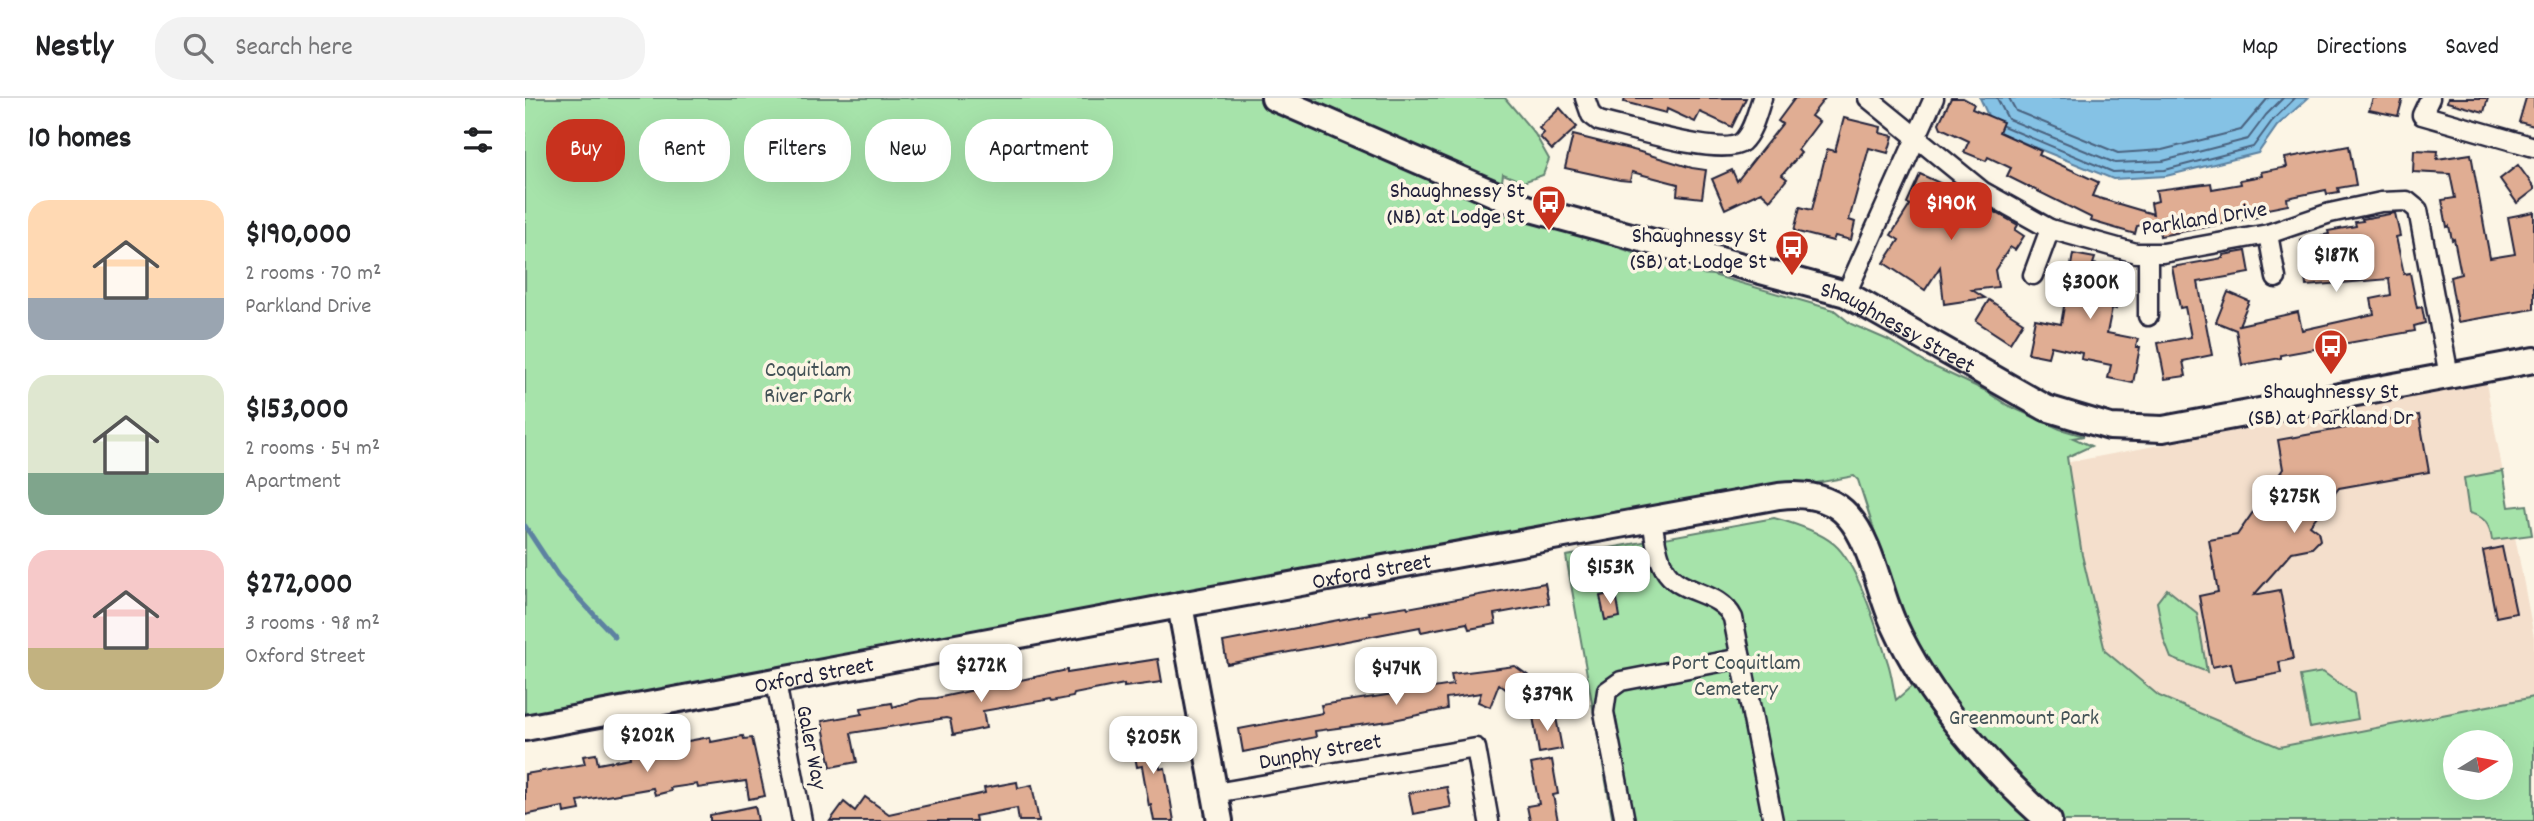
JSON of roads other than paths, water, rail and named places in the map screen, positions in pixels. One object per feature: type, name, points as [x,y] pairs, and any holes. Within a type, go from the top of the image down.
[{"type":"street","name":"Shaughnessy Street","points":[[1274,98],[1527,208],[1846,294],[2046,408],[2111,427],[2163,429],[2534,360]]},
{"type":"street","points":[[1585,98],[1591,115],[1599,121],[1713,148],[1732,147],[1744,140],[1762,98]]},
{"type":"street","name":"Parkland Drive","points":[[1868,98],[1982,191],[2050,229],[2136,253],[2148,254],[2267,234],[2352,207],[2396,200],[2412,204],[2418,210],[2449,376]]},
{"type":"street","points":[[1846,294],[1934,98]]},
{"type":"street","points":[[2430,98],[2422,115],[2534,147]]},
{"type":"street","points":[[2033,275],[2050,229]]},
{"type":"street","points":[[2267,234],[2276,278]]},
{"type":"street","points":[[2148,254],[2148,316]]},
{"type":"street","name":"Oxford Street","points":[[525,729],[1180,605],[1788,495],[1818,497],[1837,506],[1857,529],[1894,624],[1923,675],[1987,758],[2023,798],[2049,821]]},
{"type":"street","points":[[1652,520],[1664,569],[1681,585],[1715,598],[1727,608],[1733,618],[1773,821]]},
{"type":"street","points":[[1180,605],[1220,821]]},
{"type":"street","points":[[1625,821],[1604,712],[1607,691],[1621,681],[1741,658]]},
{"type":"street","name":"Galer Way","points":[[776,682],[802,821]]},
{"type":"street","name":"Dunphy Street","points":[[1215,793],[1476,748],[1489,821]]},
{"type":"water","points":[[1980,98],[2308,98],[2277,126],[2258,153],[2166,176],[2113,179],[1995,131]]},
{"type":"waterway","points":[[525,526],[558,576],[615,637]]},
{"type":"place","name":"Shaughnessy St (NB) at Lodge St","points":[[1549,232]]},
{"type":"place","name":"Shaughnessy St (SB) at Lodge St","points":[[1792,277]]},
{"type":"place","name":"Shaughnessy St (SB) at Parkland Dr","points":[[2331,376]]},
{"type":"park label","name":"Coquitlam River Park","points":[[808,381]]},
{"type":"park label","name":"Port Coquitlam Cemetery","points":[[1736,674]]},
{"type":"park label","name":"Greenmount Park","points":[[2024,716]]}]
